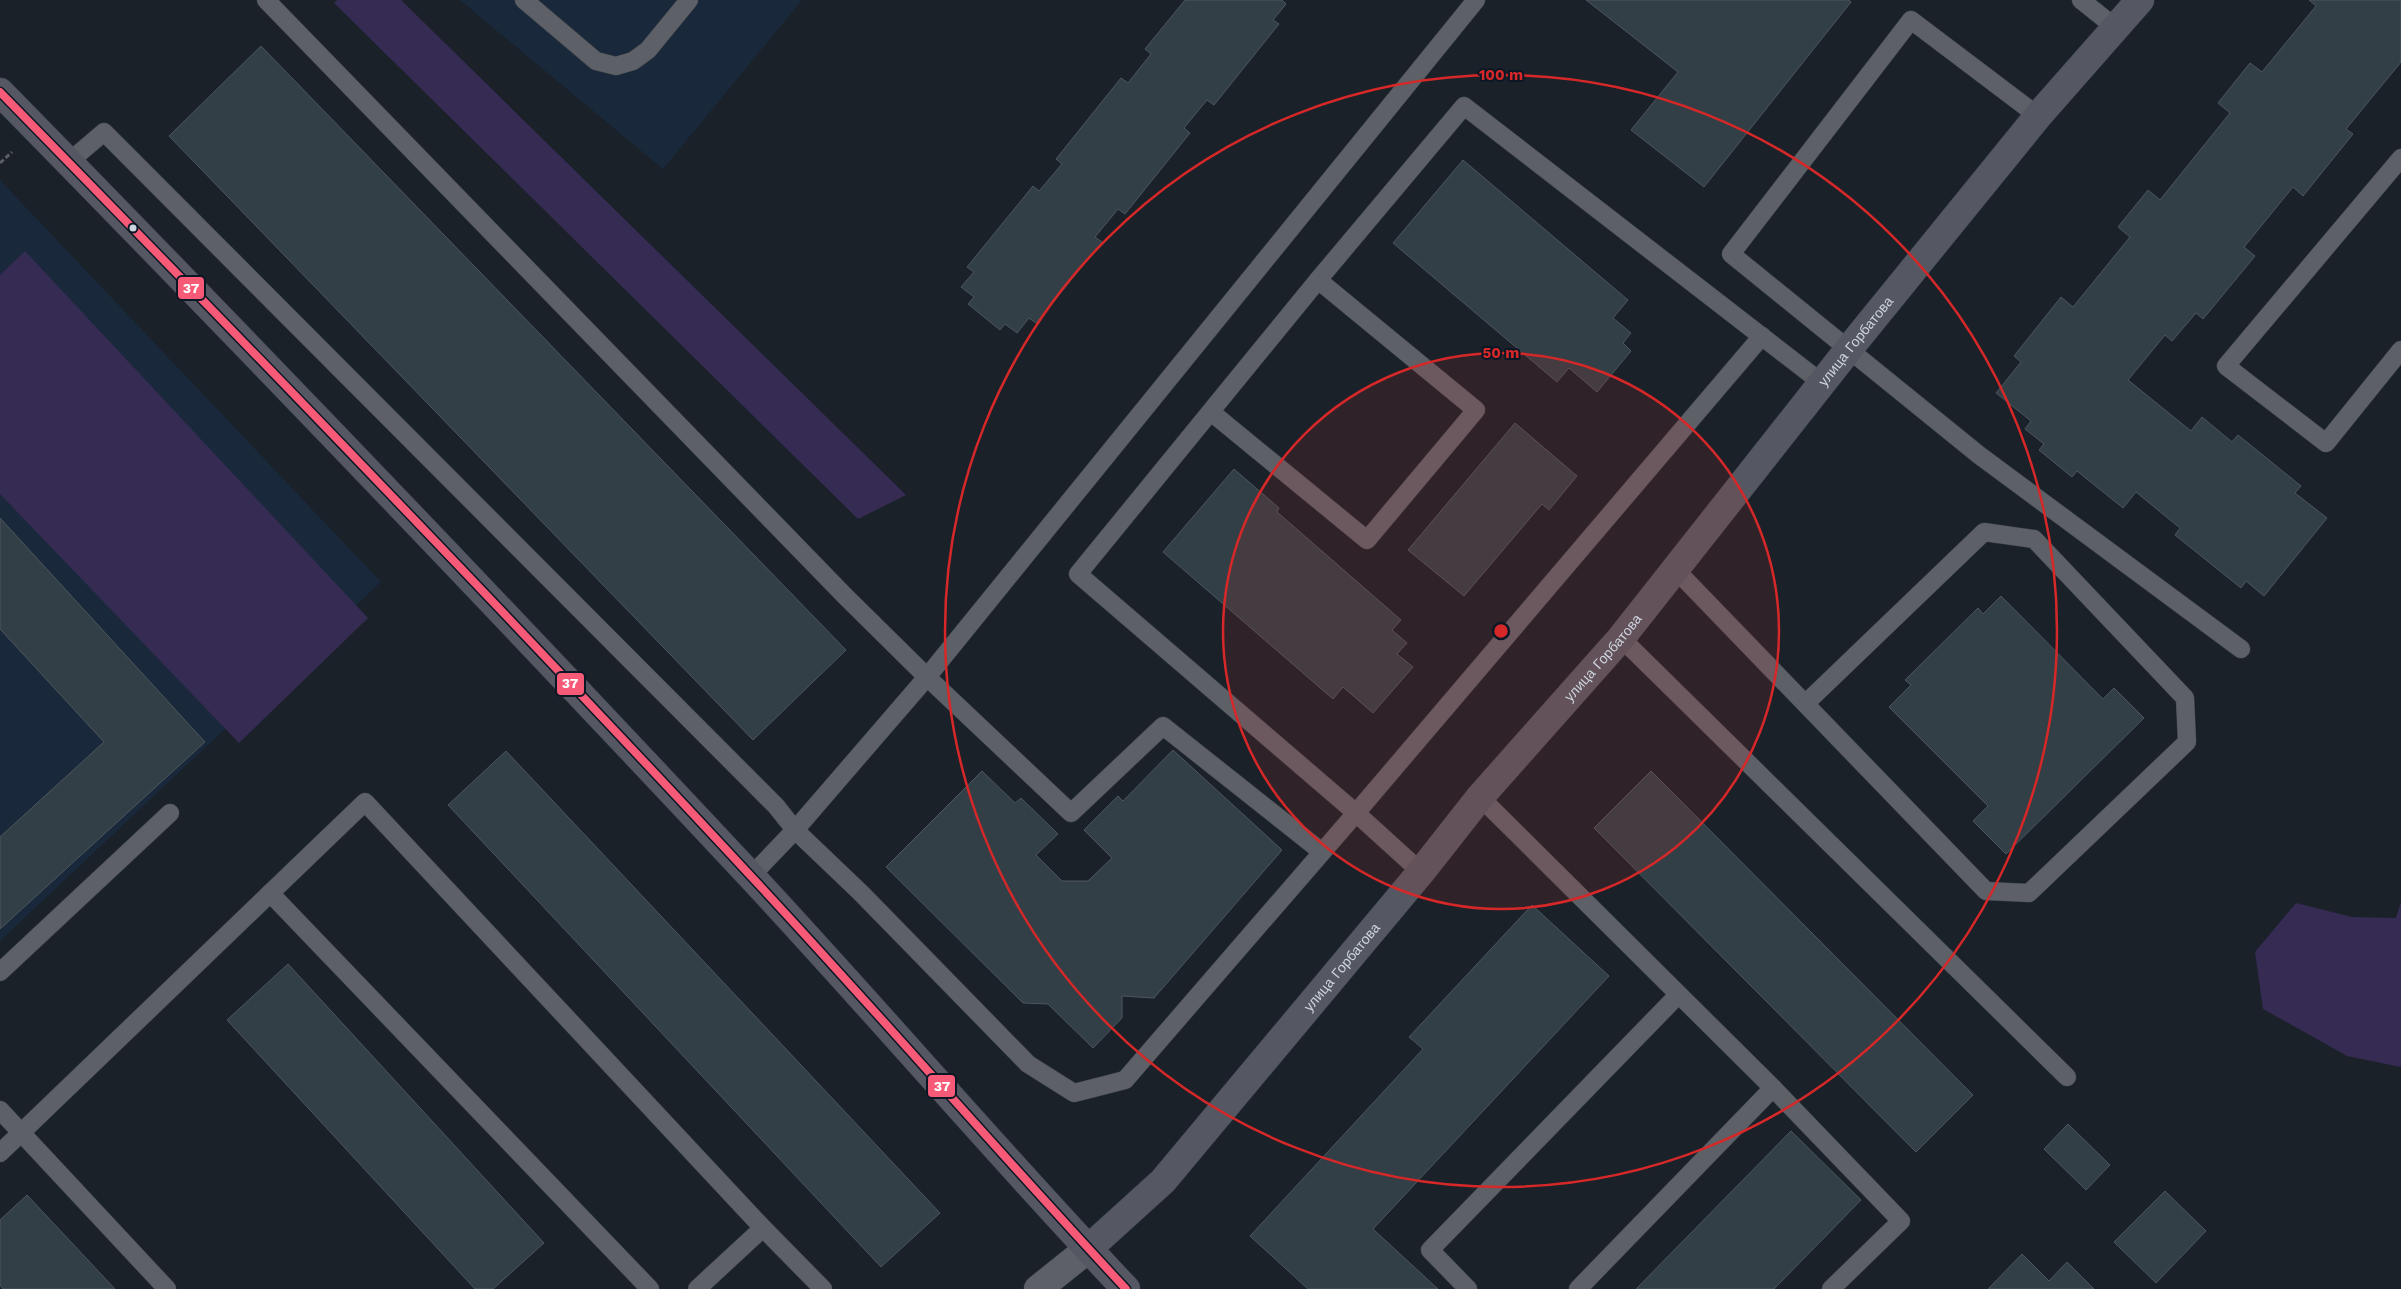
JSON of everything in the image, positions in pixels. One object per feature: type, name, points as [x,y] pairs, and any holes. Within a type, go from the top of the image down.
[{"type":"main road","name":"улица Горбатова","points":[[1088,1249],[1163,1181],[1421,872],[1480,797],[1621,638],[1848,350],[2038,116],[2140,0]]},
{"type":"main road","points":[[0,92],[70,161],[752,876],[1126,1289]]},
{"type":"street","name":"улица Горбатова","points":[[1038,1289],[1088,1249]]},
{"type":"lane","points":[[266,0],[927,677],[1071,813],[1163,726],[1322,852]]},
{"type":"lane","points":[[524,0],[596,61],[616,66],[634,61],[648,50],[689,0]]},
{"type":"lane","points":[[752,876],[795,830],[927,677],[1476,0]]},
{"type":"lane","points":[[2082,0],[2116,28]]},
{"type":"lane","points":[[2038,116],[1911,20],[1731,254],[1979,455],[2241,649]]},
{"type":"lane","points":[[1421,872],[1356,813],[1078,574],[1318,280],[1464,106],[1822,383]]},
{"type":"lane","points":[[70,161],[104,132],[769,799],[795,830],[862,893],[1028,1064],[1074,1093],[1124,1080],[1356,813],[1762,336]]},
{"type":"lane","points":[[2401,158],[2226,366],[2326,443],[2401,350]]},
{"type":"lane","points":[[1211,412],[1367,540],[1476,410],[1318,280]]},
{"type":"lane","points":[[1675,569],[1986,890],[2028,893],[2187,742],[2185,698],[2034,539],[1984,532],[1806,703]]},
{"type":"lane","points":[[1621,638],[2067,1077]]},
{"type":"lane","points":[[1480,797],[1773,1088],[1901,1221],[1832,1289]]},
{"type":"lane","points":[[0,1153],[365,802],[762,1228],[823,1289]]},
{"type":"lane","points":[[0,972],[170,813]]},
{"type":"lane","points":[[270,893],[650,1289]]},
{"type":"lane","points":[[1468,1289],[1430,1250],[1678,995]]},
{"type":"lane","points":[[1578,1289],[1773,1088]]},
{"type":"lane","points":[[0,1110],[167,1289]]},
{"type":"lane","points":[[697,1289],[762,1228]]},
{"type":"shaded area","points":[[337,0],[401,0],[906,495],[858,519],[334,3]]},
{"type":"shaded area","points":[[460,0],[802,0],[663,169]]},
{"type":"shaded area","points":[[0,180],[381,582],[0,941]]},
{"type":"shaded area","points":[[25,251],[368,618],[239,743],[0,494],[0,275]]},
{"type":"shaded area","points":[[2401,902],[2401,1067],[2347,1056],[2263,1009],[2255,952],[2296,903],[2352,917],[2396,918]]},
{"type":"building","points":[[1185,0],[1282,0],[1286,4],[1273,20],[1279,24],[1214,105],[1207,100],[1184,128],[1190,133],[1125,214],[1118,209],[1095,237],[1102,242],[1036,323],[1029,318],[1017,333],[1005,324],[1000,330],[968,304],[974,297],[961,287],[974,272],[967,267],[1033,186],[1039,191],[1062,164],[1056,159],[1121,78],[1128,83],[1151,54],[1145,49]]},
{"type":"building","points":[[1586,0],[1849,0],[1851,2],[1704,187],[1631,130],[1678,72]]},
{"type":"building","points":[[2309,0],[2401,0],[2401,62],[2346,129],[2353,134],[2303,196],[2293,187],[2244,247],[2255,256],[2203,319],[2196,313],[2172,341],[2165,335],[2128,380],[2191,431],[2202,417],[2232,442],[2238,435],[2301,486],[2295,493],[2327,518],[2264,596],[2246,581],[2241,588],[2175,535],[2180,528],[2136,492],[2123,508],[2077,471],[2072,477],[2039,450],[2044,444],[2025,429],[2031,421],[1996,393],[2021,362],[2014,356],[2061,297],[2073,307],[2130,237],[2118,227],[2148,190],[2160,200],[2230,113],[2218,103],[2250,63],[2262,72],[2316,6]]},
{"type":"building","points":[[261,46],[846,650],[753,740],[169,136]]},
{"type":"building","points":[[1463,160],[1628,300],[1613,318],[1631,333],[1623,343],[1631,351],[1597,392],[1569,368],[1557,382],[1393,243]]},
{"type":"building","points":[[1515,423],[1577,476],[1549,510],[1542,504],[1464,596],[1408,550]]},
{"type":"building","points":[[1234,469],[1279,508],[1277,512],[1401,620],[1392,630],[1407,643],[1397,654],[1413,667],[1373,713],[1343,687],[1333,699],[1163,552]]},
{"type":"building","points":[[0,518],[205,742],[0,929],[0,837],[104,742],[0,629]]},
{"type":"building","points":[[2001,596],[2103,699],[2114,688],[2144,718],[2006,854],[1973,821],[1988,806],[1889,707],[1911,685],[1905,680],[1978,608],[1983,614]]},
{"type":"building","points":[[1173,750],[1282,850],[1154,998],[1122,996],[1122,1018],[1093,1048],[1048,1004],[1023,1003],[886,867],[982,771],[1015,803],[1021,798],[1058,834],[1036,855],[1062,881],[1088,881],[1112,858],[1084,830],[1118,796],[1123,801]]},
{"type":"building","points":[[506,751],[940,1213],[881,1267],[448,805]]},
{"type":"building","points":[[1651,771],[1973,1095],[1916,1152],[1594,828]]},
{"type":"building","points":[[1532,905],[1609,976],[1373,1229],[1438,1289],[1308,1289],[1250,1236],[1423,1049],[1409,1037]]},
{"type":"building","points":[[288,964],[544,1243],[493,1289],[475,1289],[227,1020]]},
{"type":"building","points":[[2068,1124],[2110,1165],[2086,1190],[2044,1149]]},
{"type":"building","points":[[1791,1131],[1861,1200],[1774,1289],[1636,1289]]},
{"type":"building","points":[[2165,1191],[2206,1231],[2156,1283],[2114,1242]]},
{"type":"building","points":[[27,1195],[115,1289],[3,1289],[0,1285],[0,1220]]},
{"type":"building","points":[[2022,1254],[2049,1281],[2067,1262],[2094,1289],[1988,1289]]},
{"type":"transit line","name":"37","points":[[0,92],[377,480],[656,774],[796,925],[1126,1289]]}]
